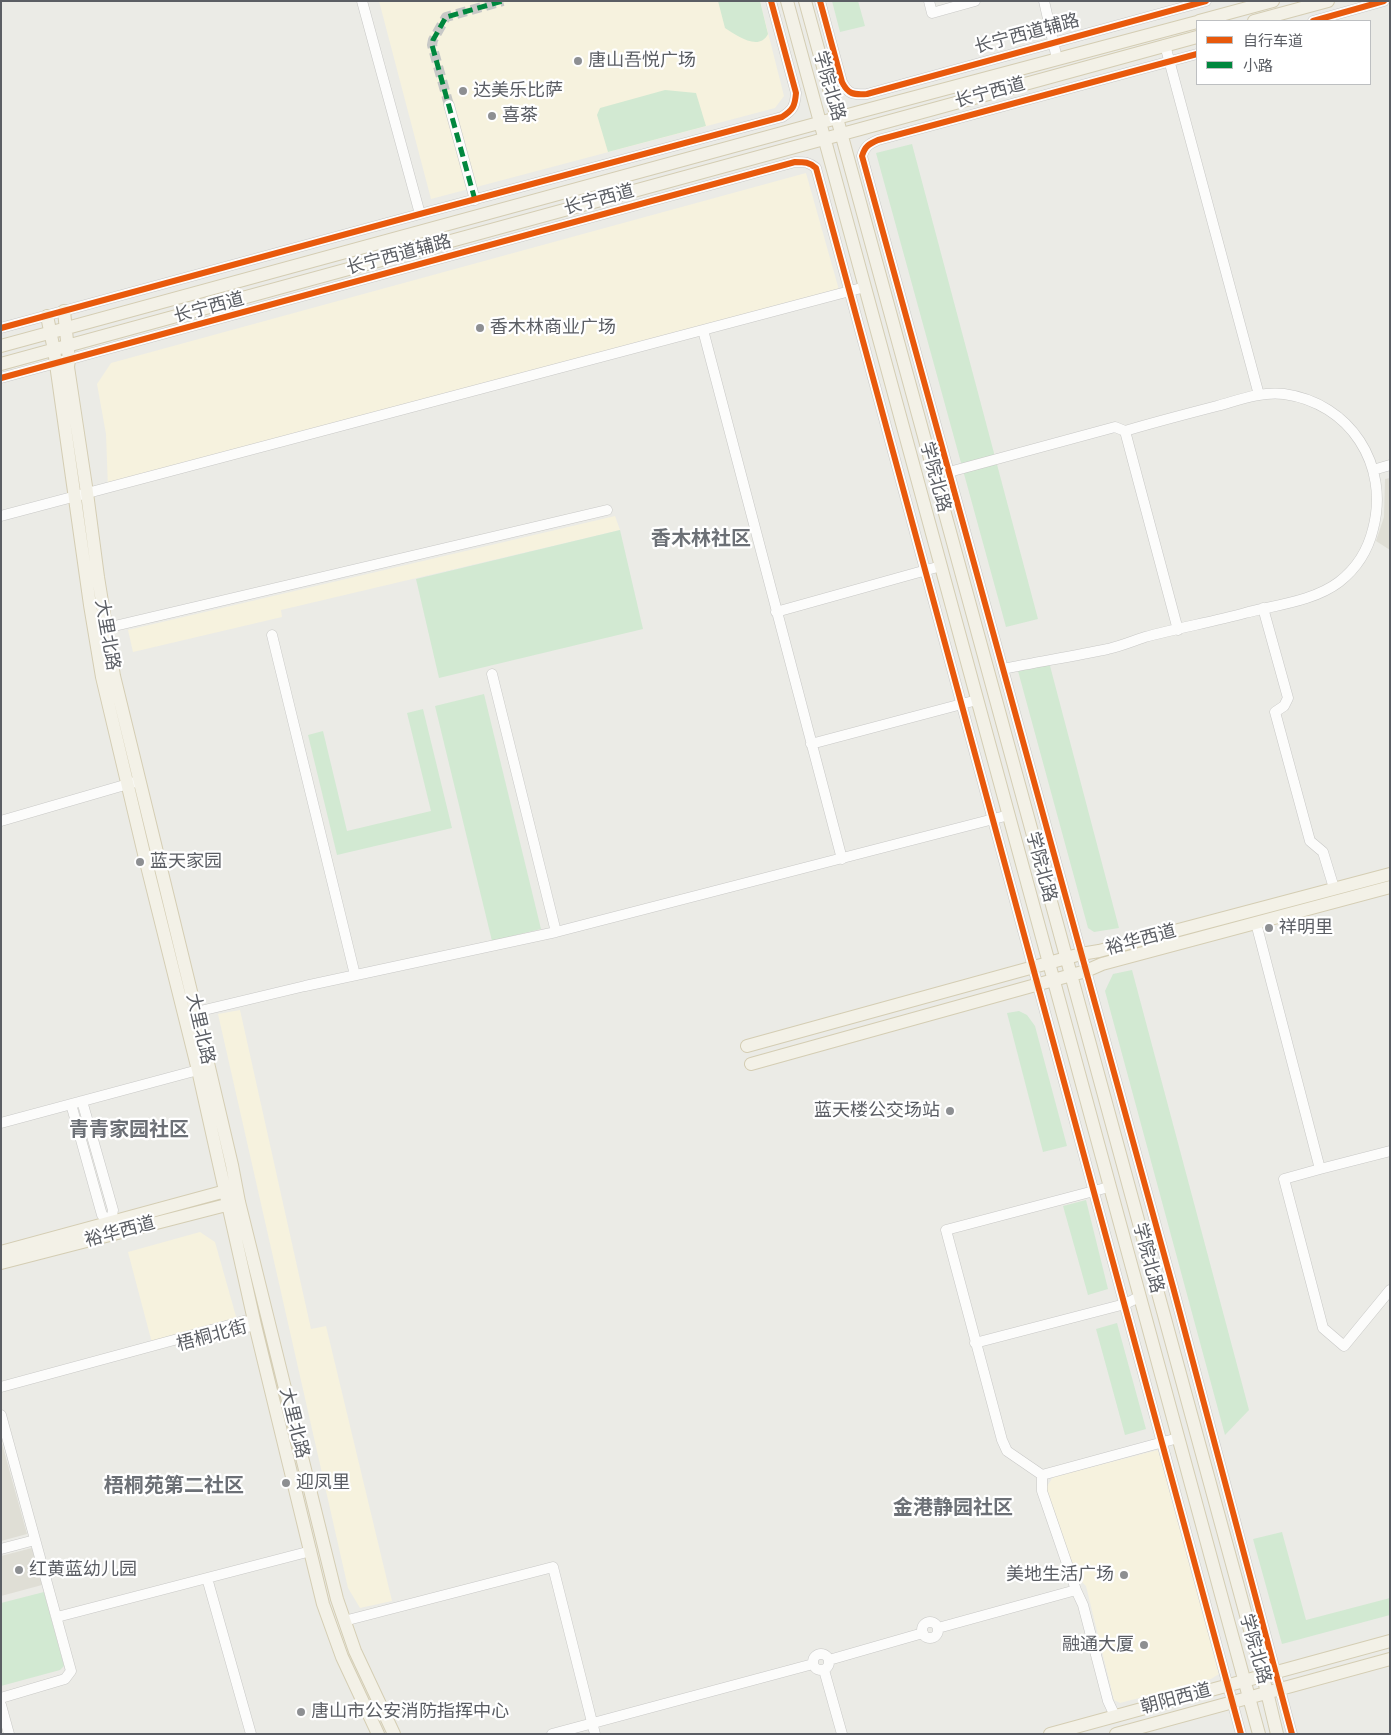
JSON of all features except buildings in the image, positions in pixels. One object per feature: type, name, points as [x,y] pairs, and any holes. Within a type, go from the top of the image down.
[{"type":"main road","name":"学院北路","points":[[787,1],[1259,1734]]},
{"type":"main road","name":"学院北路","points":[[805,1],[1263,1676],[1274,1690],[1277,1734]]},
{"type":"main road","name":"长宁西道","points":[[1202,20],[1273,1]]},
{"type":"main road","points":[[1258,20],[1328,1]]},
{"type":"main road","name":"长宁西道","points":[[1,346],[1196,22]]},
{"type":"main road","name":"长宁西道","points":[[1,364],[1196,37]]},
{"type":"main road","name":"大里北路","points":[[64,311],[68,367],[106,628],[134,782],[145,858],[198,1070],[344,1621],[375,1698],[394,1734]]},
{"type":"main road","name":"大里北路","points":[[47,316],[54,350],[102,677],[134,782],[196,1012],[255,1325],[323,1604],[342,1657],[378,1734]]},
{"type":"main road","points":[[941,566],[958,561]]},
{"type":"main road","name":"裕华西道","points":[[747,1046],[1066,958],[1099,951],[1390,874]]},
{"type":"main road","name":"裕华西道","points":[[751,1064],[1086,971],[1102,964],[1390,887]]},
{"type":"main road","points":[[1334,888],[1337,901]]},
{"type":"main road","name":"裕华西道","points":[[1,1252],[111,1222],[232,1196]]},
{"type":"main road","name":"裕华西道","points":[[1,1263],[232,1196]]},
{"type":"main road","points":[[1139,1297],[1157,1292]]},
{"type":"main road","name":"朝阳西道","points":[[1050,1734],[1390,1641]]},
{"type":"main road","name":"朝阳西道","points":[[1118,1733],[1390,1659]]},
{"type":"street","points":[[362,1],[420,214]]},
{"type":"street","name":"长宁西道辅路","points":[[1,328],[782,117],[792,111],[795,105],[796,93],[771,1]]},
{"type":"street","name":"长宁西道辅路","points":[[820,1],[842,82],[846,89],[855,95],[866,94],[1179,5],[1206,1]]},
{"type":"street","points":[[929,1],[932,13],[975,1]]},
{"type":"street","points":[[1044,1],[1057,59]]},
{"type":"street","points":[[1317,20],[1384,1]]},
{"type":"street","points":[[1165,45],[1259,395]]},
{"type":"street","points":[[1196,54],[869,143],[862,156],[1173,1287],[1276,1672],[1274,1690],[1292,1734]]},
{"type":"street","points":[[449,105],[475,200]]},
{"type":"street","name":"长宁西道辅路","points":[[1,378],[786,165],[805,162],[810,163],[816,168],[850,290]]},
{"type":"street","points":[[1,516],[865,287]]},
{"type":"street","points":[[850,290],[1241,1734]]},
{"type":"street","points":[[703,330],[842,859]]},
{"type":"street","points":[[949,472],[1115,427],[1125,431],[1259,395],[1282,394],[1306,398],[1326,407],[1344,421],[1367,452],[1373,470],[1377,488],[1375,522],[1370,544],[1360,561],[1337,584],[1319,593],[1110,648],[1003,669]]},
{"type":"street","points":[[1125,431],[1178,630]]},
{"type":"street","points":[[1373,470],[1390,465]]},
{"type":"street","points":[[106,628],[607,510]]},
{"type":"street","points":[[958,561],[973,557]]},
{"type":"street","points":[[776,612],[941,566]]},
{"type":"street","points":[[1263,608],[1288,698],[1284,706],[1275,712],[1310,841],[1323,852],[1334,888]]},
{"type":"street","points":[[272,635],[355,975]]},
{"type":"street","points":[[492,674],[556,932]]},
{"type":"street","points":[[811,744],[977,700]]},
{"type":"street","points":[[1,821],[134,782]]},
{"type":"street","points":[[196,1012],[355,975],[556,932],[1009,815]]},
{"type":"street","points":[[1256,923],[1320,1169]]},
{"type":"street","points":[[1,1123],[198,1070]]},
{"type":"street","points":[[71,1104],[102,1215],[111,1222],[113,1210],[82,1101]]},
{"type":"street","points":[[1390,1151],[1284,1179],[1323,1328],[1344,1346],[1390,1290]]},
{"type":"street","points":[[1109,1187],[946,1230],[975,1343],[1002,1440],[1007,1451],[1042,1475],[1178,1438]]},
{"type":"street","points":[[1157,1292],[1173,1287]]},
{"type":"street","points":[[975,1343],[1125,1304],[1139,1297]]},
{"type":"street","name":"梧桐北街","points":[[1,1387],[244,1320],[255,1325]]},
{"type":"street","name":"梧桐北街","points":[[1,1393],[255,1325]]},
{"type":"street","points":[[1,1415],[71,1671],[65,1679],[1,1698]]},
{"type":"street","points":[[1042,1475],[1042,1490],[1076,1590],[1083,1605],[1108,1701],[1115,1716]]},
{"type":"street","points":[[1,1549],[35,1540]]},
{"type":"street","points":[[57,1617],[311,1551]]},
{"type":"street","points":[[344,1621],[553,1566],[595,1734]]},
{"type":"street","points":[[207,1578],[251,1734]]},
{"type":"street","points":[[842,1734],[826,1665],[824,1654],[818,1654],[813,1660],[816,1669],[826,1665],[923,1633],[925,1637],[932,1638],[936,1635],[938,1628],[1076,1590]]},
{"type":"street","points":[[552,1734],[813,1664]]},
{"type":"street","points":[[1,1705],[10,1734]]},
{"type":"shaded area","points":[[379,1],[760,1],[784,96],[775,108],[431,199]]},
{"type":"shaded area","points":[[806,173],[839,290],[108,488],[106,434],[97,384],[111,363]]},
{"type":"shaded area","points":[[1390,478],[1390,550],[1376,541],[1384,517],[1385,479]]},
{"type":"shaded area","points":[[615,516],[620,530],[281,610],[282,617],[133,652],[128,630]]},
{"type":"shaded area","points":[[240,1010],[311,1329],[326,1326],[392,1601],[360,1608],[348,1588],[218,1014]]},
{"type":"shaded area","points":[[200,1232],[215,1242],[237,1320],[152,1343],[128,1252]]},
{"type":"shaded area","points":[[1,1440],[27,1534],[1,1541]]},
{"type":"shaded area","points":[[1158,1450],[1219,1674],[1211,1679],[1120,1703],[1114,1700],[1086,1586],[1075,1575],[1046,1488],[1053,1477]]},
{"type":"shaded area","name":"红黄蓝幼儿园","points":[[32,1548],[42,1585],[1,1596],[1,1556]]},
{"type":"green space","points":[[718,1],[760,1],[768,34],[759,42],[753,42],[741,38],[725,28]]},
{"type":"green space","points":[[832,1],[858,1],[865,26],[840,32]]},
{"type":"green space","points":[[665,90],[696,93],[706,126],[608,152],[597,115],[600,108]]},
{"type":"green space","points":[[912,144],[1038,619],[1006,627],[876,153]]},
{"type":"green space","points":[[620,530],[643,629],[439,678],[416,579]]},
{"type":"green space","points":[[1049,662],[1119,928],[1094,932],[1088,928],[1018,671]]},
{"type":"green space","points":[[484,694],[541,929],[492,941],[435,706]]},
{"type":"green space","points":[[423,709],[452,828],[337,855],[308,735],[323,731],[347,831],[431,811],[407,713]]},
{"type":"green space","points":[[1132,970],[1249,1410],[1225,1435],[1105,991],[1113,974]]},
{"type":"green space","points":[[1019,1011],[1027,1015],[1035,1026],[1067,1146],[1043,1152],[1007,1013]]},
{"type":"green space","points":[[1086,1200],[1108,1289],[1088,1295],[1063,1206]]},
{"type":"green space","points":[[1117,1323],[1146,1429],[1125,1435],[1096,1329]]},
{"type":"green space","points":[[1282,1532],[1306,1620],[1390,1598],[1390,1615],[1282,1644],[1253,1539]]},
{"type":"green space","points":[[44,1592],[64,1666],[60,1670],[1,1686],[1,1603]]},
{"type":"tunnel","points":[[449,105],[432,45],[433,40],[446,17],[503,1]]},
{"type":"marked path","points":[[475,200],[432,45],[446,17],[503,1]]},
{"type":"cycle path","points":[[1,328],[782,117],[793,107],[796,93],[771,1]]},
{"type":"cycle path","points":[[820,1],[842,82],[846,89],[855,94],[867,94],[1206,1]]},
{"type":"cycle path","points":[[1317,20],[1384,1]]},
{"type":"cycle path","points":[[1196,54],[878,140],[868,146],[862,156],[1173,1287],[1292,1734]]},
{"type":"cycle path","points":[[1,378],[795,162],[807,163],[816,168],[1241,1734]]},
{"type":"place","name":"唐山吾悦广场","points":[[578,61]]},
{"type":"place","name":"达美乐比萨","points":[[463,91]]},
{"type":"place","name":"喜茶","points":[[492,116]]},
{"type":"place","name":"香木林商业广场","points":[[480,328]]},
{"type":"place","name":"蓝天家园","points":[[140,862]]},
{"type":"place","name":"祥明里","points":[[1269,928]]},
{"type":"place","name":"蓝天楼公交场站","points":[[950,1111]]},
{"type":"place","name":"迎凤里","points":[[286,1483]]},
{"type":"place","name":"红黄蓝幼儿园","points":[[19,1570]]},
{"type":"place","name":"美地生活广场","points":[[1124,1575]]},
{"type":"place","name":"融通大厦","points":[[1144,1645]]},
{"type":"place","name":"唐山市公安消防指挥中心","points":[[301,1712]]},
{"type":"district","name":"香木林社区","points":[[701,539]]},
{"type":"district","name":"青青家园社区","points":[[129,1130]]},
{"type":"district","name":"梧桐苑第二社区","points":[[174,1486]]},
{"type":"district","name":"金港静园社区","points":[[953,1508]]}]
